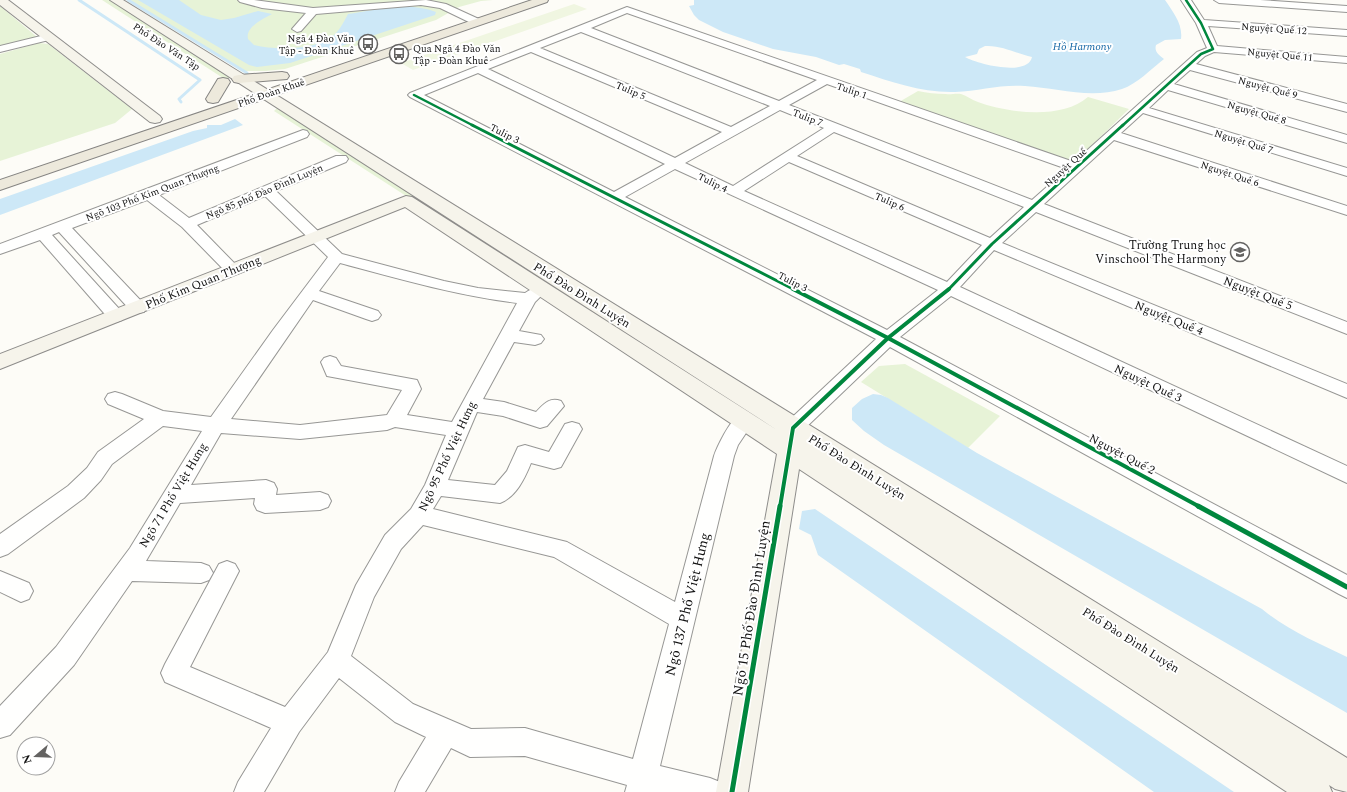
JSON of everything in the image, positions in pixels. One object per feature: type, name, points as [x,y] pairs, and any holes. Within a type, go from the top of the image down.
[{"type":"main road","points":[[2,0],[155,119]]},
{"type":"main road","name":"Phố Đào Văn Tập","points":[[115,0],[254,94]]},
{"type":"main road","name":"Phố Đoàn Khuê","points":[[74,146],[155,119],[254,94],[463,15],[510,0]]},
{"type":"main road","name":"Phố Đoàn Khuê","points":[[287,81],[543,0]]},
{"type":"main road","name":"Phố Đào Văn Tập","points":[[103,4],[223,82],[254,94]]},
{"type":"main road","points":[[211,106],[254,94],[287,81]]},
{"type":"main road","points":[[211,106],[223,82]]},
{"type":"main road","name":"Phố Đào Đình Luyện","points":[[254,94],[303,134],[406,201],[535,294],[744,421],[791,439],[1347,776]]},
{"type":"main road","name":"Phố Đào Đình Luyện","points":[[254,94],[791,439],[1316,792]]},
{"type":"main road","name":"Phố Đoàn Khuê","points":[[0,185],[211,106]]},
{"type":"main road","name":"Phố Kim Quan Thượng","points":[[1,360],[138,308],[406,201]]},
{"type":"main road","name":"Ngõ 15 Phố Đào Đình Luyện","points":[[732,792],[791,439]]},
{"type":"street","points":[[243,0],[262,5],[313,11],[361,8],[414,2],[442,6],[476,22]]},
{"type":"street","points":[[1186,0],[1201,23],[1214,48]]},
{"type":"street","points":[[1218,0],[1347,10]]},
{"type":"street","name":"Tulip 1","points":[[581,28],[627,10],[824,81],[1077,168]]},
{"type":"street","points":[[297,29],[313,11]]},
{"type":"street","name":"Nguyệt Quế 12","points":[[1201,23],[1347,33]]},
{"type":"street","points":[[480,70],[581,28]]},
{"type":"street","name":"Tulip 7","points":[[581,28],[1035,205]]},
{"type":"street","points":[[0,49],[49,37]]},
{"type":"street","name":"Tulip 5","points":[[530,48],[732,132]]},
{"type":"street","name":"Nguyệt Quế 11","points":[[1214,48],[1347,60]]},
{"type":"street","name":"Nguyệt Quế","points":[[791,439],[888,338],[948,290],[992,244],[1201,54],[1214,48]]},
{"type":"street","name":"Nguyệt Quế 9","points":[[1189,66],[1347,108]]},
{"type":"street","name":"Tulip 3","points":[[480,70],[414,95],[888,338]]},
{"type":"street","name":"Tulip 4","points":[[480,70],[734,192],[948,290]]},
{"type":"street","points":[[613,198],[824,81]]},
{"type":"street","name":"Nguyệt Quế 8","points":[[1167,86],[1347,139]]},
{"type":"street","name":"Nguyệt Quế 7","points":[[1141,109],[1347,172]]},
{"type":"street","points":[[734,192],[833,127]]},
{"type":"street","name":"Ngõ 103 Phố Kim Quan Thượng","points":[[0,248],[149,194],[303,134]]},
{"type":"street","name":"Nguyệt Quế 6","points":[[1113,135],[1347,211]]},
{"type":"street","name":"Tulip 6","points":[[788,157],[992,244]]},
{"type":"street","name":"Ngõ 85 phố Đào Đình Luyện","points":[[187,224],[341,159]]},
{"type":"street","points":[[267,190],[336,257],[478,294],[535,294]]},
{"type":"street","points":[[149,194],[187,224],[233,270]]},
{"type":"street","name":"Nguyệt Quế 5","points":[[1035,205],[1347,328]]},
{"type":"street","points":[[62,226],[138,308]]},
{"type":"street","points":[[42,233],[116,316]]},
{"type":"street","name":"Nguyệt Quế 4","points":[[992,244],[1347,391]]},
{"type":"street","name":"Ngõ 71 Phố Việt Hưng","points":[[0,725],[65,656],[138,555],[216,425],[336,257]]},
{"type":"street","name":"Nguyệt Quế 3","points":[[948,290],[1347,475]]},
{"type":"street","points":[[309,293],[372,315]]},
{"type":"street","name":"Ngõ 95 Phố Việt Hưng","points":[[248,792],[290,723],[336,660],[367,587],[393,542],[419,515],[435,487],[458,430],[471,404],[508,335],[535,294]]},
{"type":"street","points":[[508,335],[535,339]]},
{"type":"street","name":"Nguyệt Quế 2","points":[[888,338],[1347,587]]},
{"type":"street","points":[[330,362],[334,371],[410,385],[412,390],[394,420]]},
{"type":"street","points":[[115,399],[160,418],[216,425],[300,432],[387,423],[394,420],[458,430]]},
{"type":"street","points":[[471,404],[504,409],[540,421],[554,406]]},
{"type":"street","points":[[0,547],[76,492],[94,474],[105,458],[160,418]]},
{"type":"street","name":"Ngõ 137 Phố Việt Hưng","points":[[641,784],[724,456],[729,443],[744,421]]},
{"type":"street","points":[[435,487],[500,494],[516,476],[525,453],[554,461],[572,429]]},
{"type":"street","points":[[174,495],[266,489],[265,504],[320,501]]},
{"type":"street","points":[[419,515],[559,549],[683,619]]},
{"type":"street","points":[[126,571],[201,573]]},
{"type":"street","points":[[227,571],[174,673],[290,723]]},
{"type":"street","points":[[0,581],[21,591]]},
{"type":"street","points":[[336,660],[404,713],[470,743],[525,742],[641,784],[710,792]]},
{"type":"street","points":[[409,792],[445,732]]},
{"type":"green space","points":[[102,0],[110,0],[229,76],[229,78],[223,78]]},
{"type":"green space","points":[[130,0],[493,0],[481,1],[459,7],[436,20],[285,69],[244,71]]},
{"type":"green space","points":[[574,4],[587,9],[413,70],[401,63]]},
{"type":"green space","points":[[0,6],[37,37],[0,46]]},
{"type":"green space","points":[[39,43],[48,44],[132,109],[115,123],[0,161],[0,54]]},
{"type":"green space","points":[[918,91],[935,94],[961,94],[990,106],[1019,111],[1050,112],[1077,104],[1088,97],[1129,109],[1081,156],[1076,159],[1063,159],[899,102]]},
{"type":"green space","points":[[277,108],[280,108],[734,400],[731,402],[725,401],[274,111]]},
{"type":"green space","points":[[905,364],[1000,416],[968,448],[861,382],[879,366]]},
{"type":"water","points":[[138,0],[179,0],[201,15],[221,20],[258,11],[272,14],[252,27],[248,35],[248,39],[254,45],[271,48],[310,46],[327,40],[337,32],[348,14],[392,7],[415,7],[436,12],[435,15],[290,63],[257,67],[249,65]]},
{"type":"water","name":"Hồ Harmony","points":[[694,0],[1165,0],[1179,23],[1181,39],[1165,40],[1156,45],[1156,51],[1164,59],[1133,84],[1110,92],[1086,93],[1016,86],[943,92],[919,89],[896,83],[861,72],[860,69],[844,64],[839,65],[816,57],[773,49],[723,32],[699,20],[689,6],[694,5]],"holes":[[[985,46],[1004,48],[1032,57],[1028,63],[1012,68],[980,63],[965,57],[977,54],[979,49]]]},
{"type":"water","points":[[235,119],[243,125],[0,215],[0,199],[193,131],[207,128],[207,125],[221,125]]},
{"type":"water","points":[[873,394],[888,398],[977,453],[1262,609],[1292,630],[1347,657],[1347,713],[884,445],[864,431],[852,420],[852,408],[862,399]]},
{"type":"water","points":[[815,509],[1234,792],[1154,792],[818,555],[811,535],[799,529],[802,511]]},
{"type":"waterway","points":[[79,0],[200,80],[179,99],[181,102]]},
{"type":"waterway","points":[[128,0],[247,73]]},
{"type":"cycle path","points":[[732,792],[793,428],[888,338],[948,290],[992,244],[1201,54],[1213,49],[1201,23],[1186,0]]},
{"type":"cycle path","points":[[414,95],[888,338],[1347,587]]},
{"type":"place","name":"Ngã 4 Đào Văn Tập - Đoàn Khuê","points":[[368,44]]},
{"type":"place","name":"Qua Ngã 4 Đào Văn Tập - Đoàn Khuê","points":[[399,54]]},
{"type":"place","name":"Trường Trung học Vinschool The Harmony","points":[[1240,252]]}]
